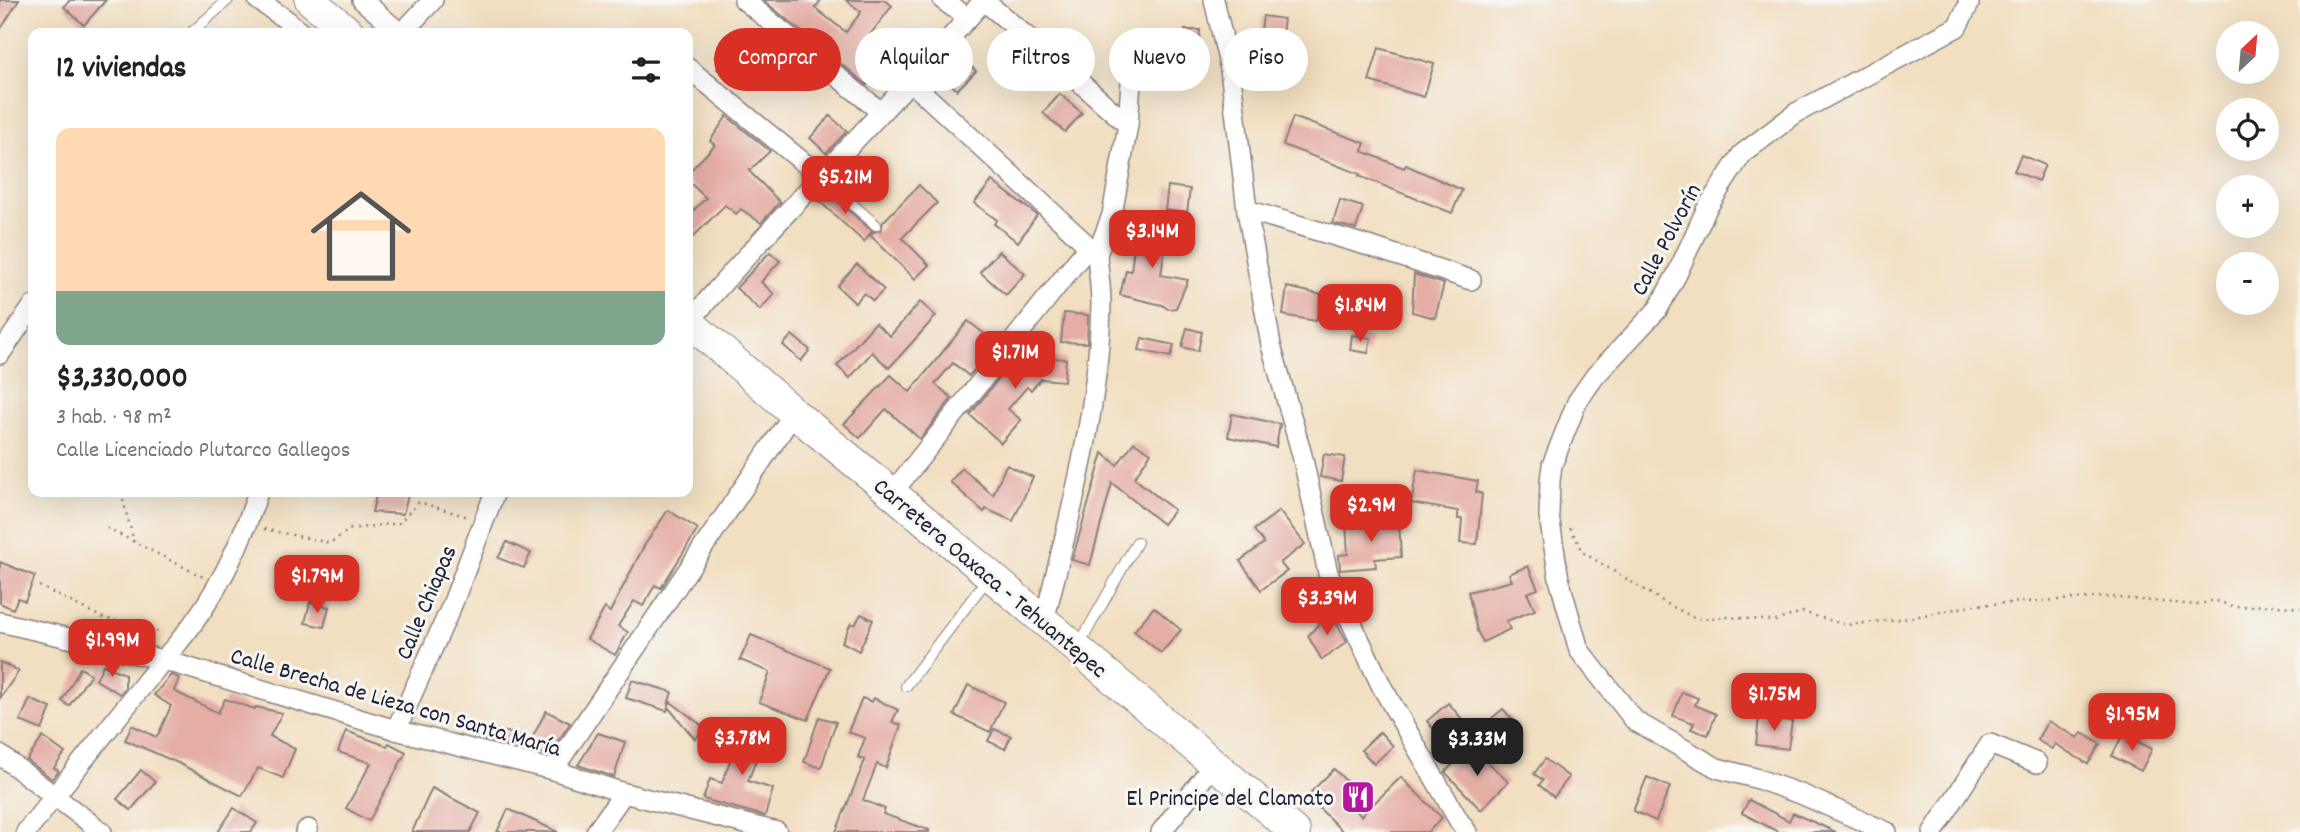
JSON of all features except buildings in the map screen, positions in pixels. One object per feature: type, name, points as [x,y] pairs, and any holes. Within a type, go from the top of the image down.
[{"type":"main road","points":[[310,0],[343,28]]},
{"type":"main road","name":"Carretera Oaxaca - Tehuantepec","points":[[693,325],[794,414],[892,493],[1295,832]]},
{"type":"street","points":[[258,0],[294,28]]},
{"type":"street","points":[[362,0],[395,28]]},
{"type":"street","points":[[406,28],[433,0]]},
{"type":"street","points":[[744,0],[881,112]]},
{"type":"street","points":[[943,0],[968,18]]},
{"type":"street","points":[[959,28],[983,0],[1128,125]]},
{"type":"street","points":[[1214,0],[1230,69],[1247,210],[1271,345],[1302,455],[1328,573],[1382,687],[1467,832]]},
{"type":"street","name":"Calle Polvorín","points":[[1887,832],[1803,795],[1717,768],[1635,721],[1579,650],[1559,579],[1549,516],[1550,481],[1552,465],[1577,402],[1595,376],[1658,309],[1707,208],[1742,154],[1796,113],[1957,27],[1969,4],[1968,0]]},
{"type":"street","points":[[693,72],[820,176]]},
{"type":"street","points":[[693,315],[901,91]]},
{"type":"street","points":[[921,91],[1093,251],[1101,300],[1099,343],[1080,479],[1044,621]]},
{"type":"street","points":[[892,493],[1093,251],[1112,215],[1128,125],[1130,91]]},
{"type":"street","points":[[1247,210],[1471,280]]},
{"type":"street","points":[[0,354],[28,313]]},
{"type":"street","points":[[553,770],[794,414]]},
{"type":"street","points":[[26,832],[163,660],[186,636],[218,585],[247,526],[256,497]]},
{"type":"street","name":"Calle Chiapas","points":[[396,730],[452,605],[493,497]]},
{"type":"street","name":"Calle Brecha de Lieza con Santa María","points":[[0,622],[163,660],[396,730],[776,832]]},
{"type":"street","points":[[1933,832],[1990,744],[2037,763]]},
{"type":"street","points":[[0,755],[102,832]]},
{"type":"street","points":[[1161,832],[1213,764]]},
{"type":"street","points":[[596,832],[624,793]]},
{"type":"lane","points":[[197,28],[228,0]]},
{"type":"lane","points":[[820,176],[876,225]]},
{"type":"lane","points":[[1077,648],[1137,542]]},
{"type":"lane","points":[[906,686],[990,575]]},
{"type":"path","points":[[122,499],[134,542]]},
{"type":"path","points":[[247,526],[330,542],[351,529],[399,523],[419,502],[484,522]]},
{"type":"path","points":[[1568,524],[1584,552],[1669,605],[1697,619],[1728,617],[1775,621],[1802,612],[1846,625],[1909,618],[1975,605],[2108,597],[2197,605],[2214,600],[2235,607],[2268,605],[2300,608]]},
{"type":"path","points":[[107,528],[218,585]]},
{"type":"path","points":[[39,586],[101,617],[166,634],[186,636]]},
{"type":"place","name":"El Principe del Clamato","points":[[1358,797]]}]
